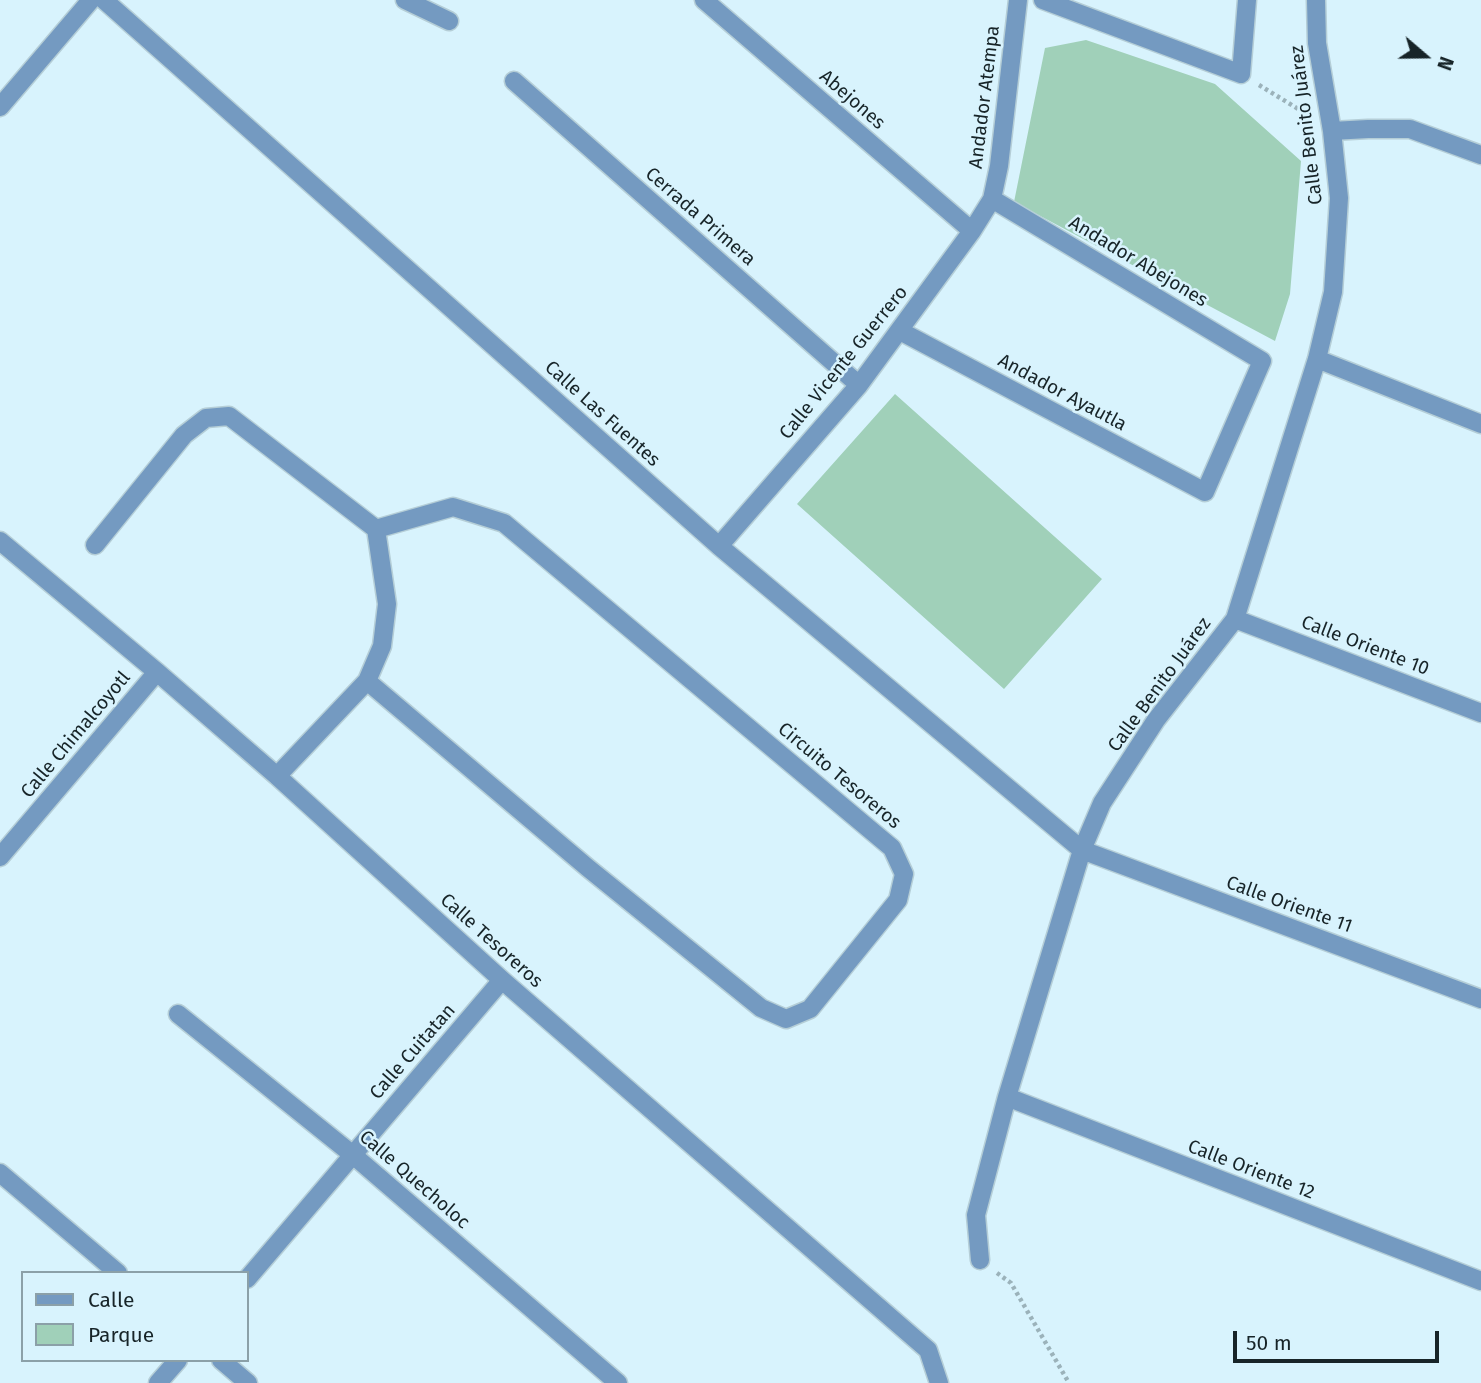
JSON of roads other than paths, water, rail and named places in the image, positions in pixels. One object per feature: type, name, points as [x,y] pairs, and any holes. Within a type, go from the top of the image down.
[{"type":"street","points":[[0,107],[91,0]]},
{"type":"street","name":"Calle Las Fuentes","points":[[104,0],[719,546],[1082,850]]},
{"type":"street","points":[[404,0],[449,21]]},
{"type":"street","name":"Abejones","points":[[704,0],[972,231]]},
{"type":"street","name":"Andador Atempa","points":[[992,199],[999,166],[1018,0]]},
{"type":"street","points":[[1043,0],[1241,74],[1247,0]]},
{"type":"street","name":"Calle Benito Juárez","points":[[980,1261],[976,1215],[1006,1097],[1082,850],[1102,803],[1156,720],[1235,619],[1317,359],[1333,292],[1339,198],[1332,131],[1317,43],[1316,0]]},
{"type":"street","name":"Cerrada Primera","points":[[514,81],[859,385]]},
{"type":"street","points":[[1332,131],[1410,129],[1481,155]]},
{"type":"street","name":"Calle Vicente Guerrero","points":[[719,546],[859,385],[972,231],[992,199]]},
{"type":"street","name":"Andador Abejones","points":[[992,199],[1262,361],[1205,492]]},
{"type":"street","name":"Andador Ayautla","points":[[900,331],[1205,492]]},
{"type":"street","points":[[1317,359],[1481,424]]},
{"type":"street","points":[[95,545],[184,435],[206,418],[229,416],[376,528],[387,604],[382,646],[366,681],[277,776]]},
{"type":"street","name":"Circuito Tesoreros","points":[[366,681],[588,868],[761,1008],[786,1019],[810,1009],[898,900],[904,874],[892,848],[504,523],[453,507],[376,528]]},
{"type":"street","name":"Calle Tesoreros","points":[[0,541],[277,776],[502,980],[928,1350],[939,1383]]},
{"type":"street","name":"Calle Oriente 10","points":[[1235,619],[1481,713]]},
{"type":"street","name":"Calle Chimalcoyotl","points":[[0,857],[157,672]]},
{"type":"street","name":"Calle Oriente 11","points":[[1082,850],[1481,999]]},
{"type":"street","name":"Calle Cuitatan","points":[[248,1278],[502,980]]},
{"type":"street","name":"Calle Quecholoc","points":[[178,1014],[353,1155],[618,1383]]},
{"type":"street","name":"Calle Oriente 12","points":[[1006,1097],[1481,1281]]},
{"type":"street","points":[[0,1173],[116,1271]]},
{"type":"street","points":[[158,1383],[175,1362]]},
{"type":"street","points":[[223,1362],[248,1383]]}]
